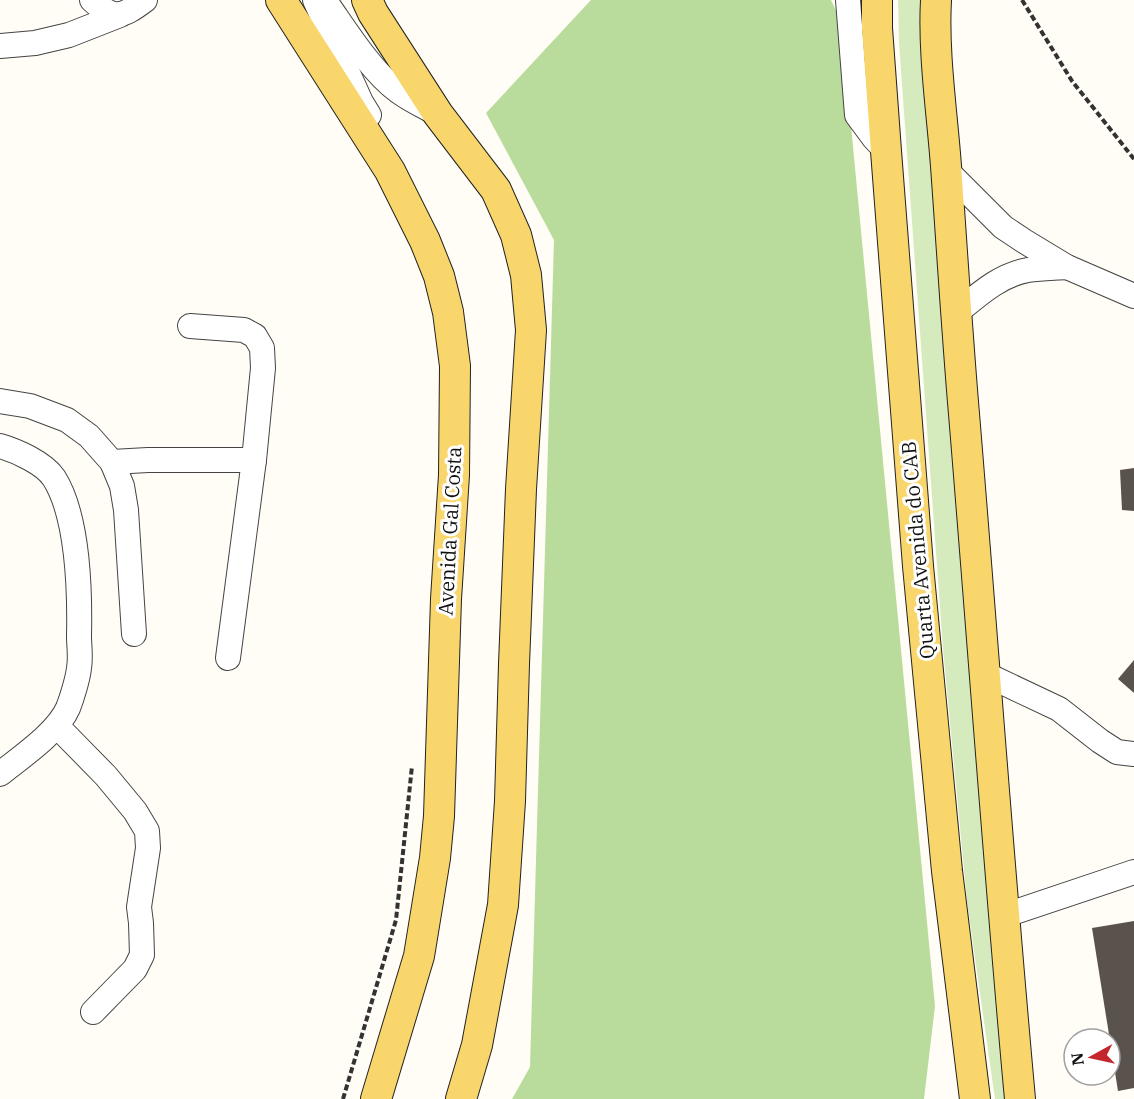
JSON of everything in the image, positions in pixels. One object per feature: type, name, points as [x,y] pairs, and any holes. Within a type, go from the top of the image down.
[{"type":"main road","name":"Avenida Gal Costa","points":[[281,0],[390,171],[425,241],[448,312],[455,366],[454,475],[446,598],[439,816],[435,858],[419,957],[376,1099]]},
{"type":"main road","name":"Quarta Avenida do CAB","points":[[877,0],[877,28],[918,566],[947,871],[975,1099]]},
{"type":"main road","points":[[936,0],[938,67],[955,314],[1003,916],[1020,1099]]},
{"type":"main road","points":[[364,4],[438,114],[496,190],[516,235],[526,275],[531,330],[520,513],[510,801],[503,904],[477,1045],[461,1099]]},
{"type":"street","points":[[92,0],[106,13],[120,15]]},
{"type":"street","points":[[0,46],[35,43],[69,35],[120,15],[145,0]]},
{"type":"street","points":[[291,0],[320,52],[361,102]]},
{"type":"street","points":[[315,0],[387,156],[390,171]]},
{"type":"street","points":[[324,0],[384,79],[398,91],[438,114]]},
{"type":"street","points":[[848,0],[857,114],[886,151]]},
{"type":"street","points":[[946,170],[1003,226],[1067,267],[1134,296]]},
{"type":"street","points":[[955,314],[988,286],[1004,278],[1026,270],[1067,267]]},
{"type":"street","points":[[190,326],[244,330],[255,336],[262,348],[263,368],[254,460],[228,658]]},
{"type":"street","points":[[0,401],[30,406],[67,420],[89,436],[112,462],[122,486],[126,510],[134,634]]},
{"type":"street","points":[[0,446],[32,458],[53,477],[65,501],[73,535],[80,598],[79,667],[68,708],[57,726],[0,774]]},
{"type":"street","points":[[112,462],[254,460]]},
{"type":"street","points":[[985,674],[1059,709],[1118,752],[1134,754]]},
{"type":"street","points":[[57,726],[106,776],[135,811],[147,831],[148,848],[139,907],[142,955],[135,969],[93,1012]]},
{"type":"street","points":[[1003,916],[1134,872]]},
{"type":"path","points":[[1022,0],[1072,81],[1134,159]]},
{"type":"path","points":[[343,1099],[396,920],[413,761]]},
{"type":"green space","points":[[591,0],[831,0],[841,21],[935,1006],[924,1099],[512,1099],[530,1067],[554,240],[486,113]]},
{"type":"green space","points":[[898,0],[925,0],[1010,1099],[995,1099],[967,901],[943,648],[899,43]]},
{"type":"building","points":[[1134,468],[1134,511],[1122,510],[1120,470]]},
{"type":"building","points":[[1134,660],[1134,693],[1118,679]]},
{"type":"building","points":[[1134,921],[1134,1088],[1118,1091],[1117,1087],[1122,1087],[1122,1027],[1108,1027],[1092,928]]}]
